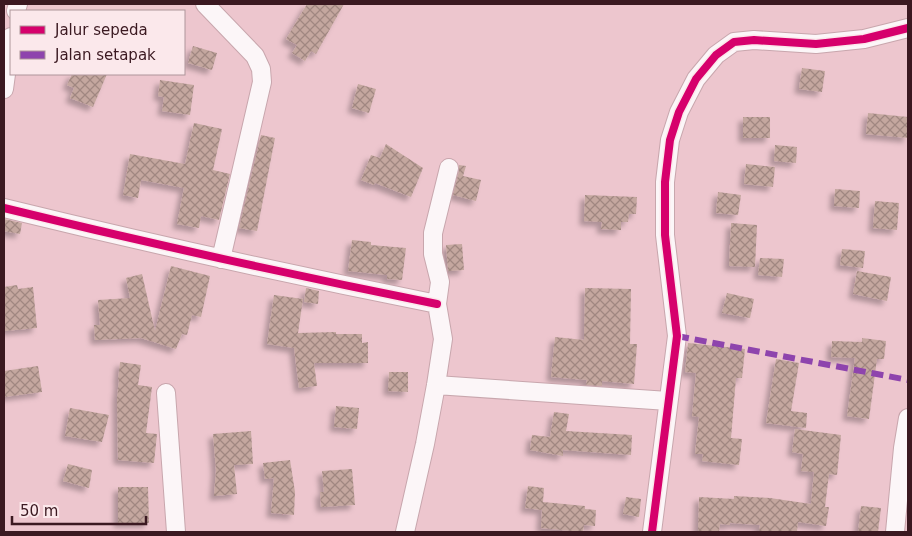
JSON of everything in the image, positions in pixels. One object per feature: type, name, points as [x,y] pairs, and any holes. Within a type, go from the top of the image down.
[{"type":"street","points":[[214,7],[255,56],[261,69],[262,82],[221,259]]},
{"type":"street","points":[[652,532],[677,336],[665,235],[665,182],[670,140],[679,112],[696,80],[716,55],[734,42],[754,40],[816,44],[864,39],[908,28]]},
{"type":"street","points":[[4,89],[10,44]]},
{"type":"street","points":[[405,532],[436,385],[443,338],[437,304],[440,282],[432,254],[433,233],[449,168]]},
{"type":"street","points":[[4,208],[221,259],[437,304]]},
{"type":"street","points":[[436,385],[668,401]]},
{"type":"street","points":[[166,393],[176,532]]},
{"type":"street","points":[[895,532],[903,448],[908,418]]},
{"type":"building","points":[[307,4],[344,4],[316,54],[311,51],[305,61],[292,53],[297,45],[286,39]]},
{"type":"building","points":[[193,46],[217,53],[212,70],[188,63]]},
{"type":"building","points":[[802,68],[825,71],[822,92],[799,89]]},
{"type":"building","points":[[72,75],[107,75],[93,107],[70,98],[74,88],[67,85]]},
{"type":"building","points":[[160,80],[194,85],[190,115],[162,111],[164,97],[158,96]]},
{"type":"building","points":[[358,84],[376,89],[369,113],[352,108]]},
{"type":"building","points":[[868,113],[908,117],[908,138],[866,134]]},
{"type":"building","points":[[743,117],[770,117],[770,138],[743,138]]},
{"type":"building","points":[[194,123],[222,129],[213,170],[230,174],[219,220],[201,216],[199,228],[177,224],[184,188],[141,180],[138,198],[123,195],[130,154],[185,164]]},
{"type":"building","points":[[261,135],[275,138],[257,231],[239,228]]},
{"type":"building","points":[[386,144],[423,168],[411,197],[375,183],[374,185],[361,180],[371,155],[380,158]]},
{"type":"building","points":[[775,145],[797,147],[796,163],[774,161]]},
{"type":"building","points":[[746,164],[775,167],[773,187],[744,184]]},
{"type":"building","points":[[459,165],[466,166],[463,176],[481,180],[476,201],[453,195]]},
{"type":"building","points":[[835,189],[860,191],[859,208],[834,206]]},
{"type":"building","points":[[718,192],[741,195],[738,215],[716,213]]},
{"type":"building","points":[[585,195],[637,197],[636,214],[629,214],[628,222],[621,222],[621,230],[601,229],[602,222],[584,221]]},
{"type":"building","points":[[875,201],[899,203],[897,230],[873,228]]},
{"type":"building","points":[[4,219],[22,223],[20,234],[4,231]]},
{"type":"building","points":[[731,223],[757,225],[755,267],[729,266]]},
{"type":"building","points":[[352,240],[371,242],[371,245],[406,248],[402,280],[387,279],[387,275],[348,271]]},
{"type":"building","points":[[462,244],[464,270],[448,271],[446,245]]},
{"type":"building","points":[[842,249],[865,251],[863,268],[840,265]]},
{"type":"building","points":[[760,258],[784,259],[782,277],[758,275]]},
{"type":"building","points":[[171,266],[210,276],[201,317],[192,315],[187,335],[182,334],[176,349],[141,338],[95,340],[94,325],[100,325],[98,300],[130,298],[126,278],[142,274],[155,331]]},
{"type":"building","points":[[857,271],[891,277],[887,301],[853,294]]},
{"type":"building","points":[[17,285],[18,289],[33,287],[37,328],[4,331],[4,287]]},
{"type":"building","points":[[306,288],[319,291],[318,304],[304,302]]},
{"type":"building","points":[[585,288],[631,289],[630,344],[637,344],[634,384],[602,381],[602,386],[586,385],[587,380],[551,377],[555,337],[584,340]]},
{"type":"building","points":[[727,293],[754,299],[750,318],[722,313]]},
{"type":"building","points":[[274,295],[303,299],[298,333],[336,332],[336,334],[362,334],[362,343],[368,342],[368,363],[314,363],[317,386],[299,388],[294,348],[267,344]]},
{"type":"building","points":[[862,338],[886,341],[884,359],[877,359],[869,419],[847,416],[855,358],[831,357],[832,341],[862,342]]},
{"type":"building","points":[[688,343],[745,349],[742,378],[736,378],[731,438],[742,439],[739,465],[702,461],[703,454],[695,454],[699,417],[692,416],[696,373],[685,372]]},
{"type":"building","points":[[776,359],[799,363],[791,411],[807,413],[806,428],[766,423]]},
{"type":"building","points":[[120,362],[141,365],[138,385],[152,387],[146,433],[157,434],[154,463],[118,460],[117,398]]},
{"type":"building","points":[[38,366],[42,392],[4,397],[4,371]]},
{"type":"building","points":[[389,372],[408,372],[408,392],[388,391]]},
{"type":"building","points":[[336,406],[359,408],[357,429],[334,427]]},
{"type":"building","points":[[70,408],[109,415],[102,442],[65,436]]},
{"type":"building","points":[[554,412],[569,414],[566,431],[632,435],[631,455],[563,450],[563,456],[530,450],[532,435],[550,437]]},
{"type":"building","points":[[795,429],[841,435],[837,475],[829,474],[825,507],[829,507],[826,526],[798,522],[797,532],[759,532],[760,525],[730,523],[730,525],[720,524],[719,532],[698,532],[699,497],[734,499],[734,496],[770,498],[811,504],[814,472],[801,471],[803,454],[792,452]]},
{"type":"building","points":[[251,431],[253,464],[234,465],[237,494],[214,496],[216,470],[213,434]]},
{"type":"building","points":[[290,460],[295,492],[294,515],[271,513],[274,478],[265,479],[263,463]]},
{"type":"building","points":[[68,464],[92,470],[89,488],[63,481]]},
{"type":"building","points":[[352,469],[355,505],[321,507],[320,492],[324,492],[322,471]]},
{"type":"building","points":[[528,486],[544,488],[543,502],[585,506],[585,509],[596,510],[595,526],[584,525],[583,532],[541,528],[542,510],[525,508]]},
{"type":"building","points":[[118,487],[148,487],[149,523],[118,523]]},
{"type":"building","points":[[626,497],[641,499],[639,517],[623,514]]},
{"type":"building","points":[[861,506],[881,508],[878,532],[858,532]]},
{"type":"marked path","points":[[677,336],[908,380]]},
{"type":"cycle path","points":[[652,532],[677,336],[665,235],[665,182],[670,140],[679,112],[696,79],[716,55],[734,42],[754,40],[816,44],[864,39],[908,28]]},
{"type":"cycle path","points":[[4,208],[328,282],[437,304]]}]
